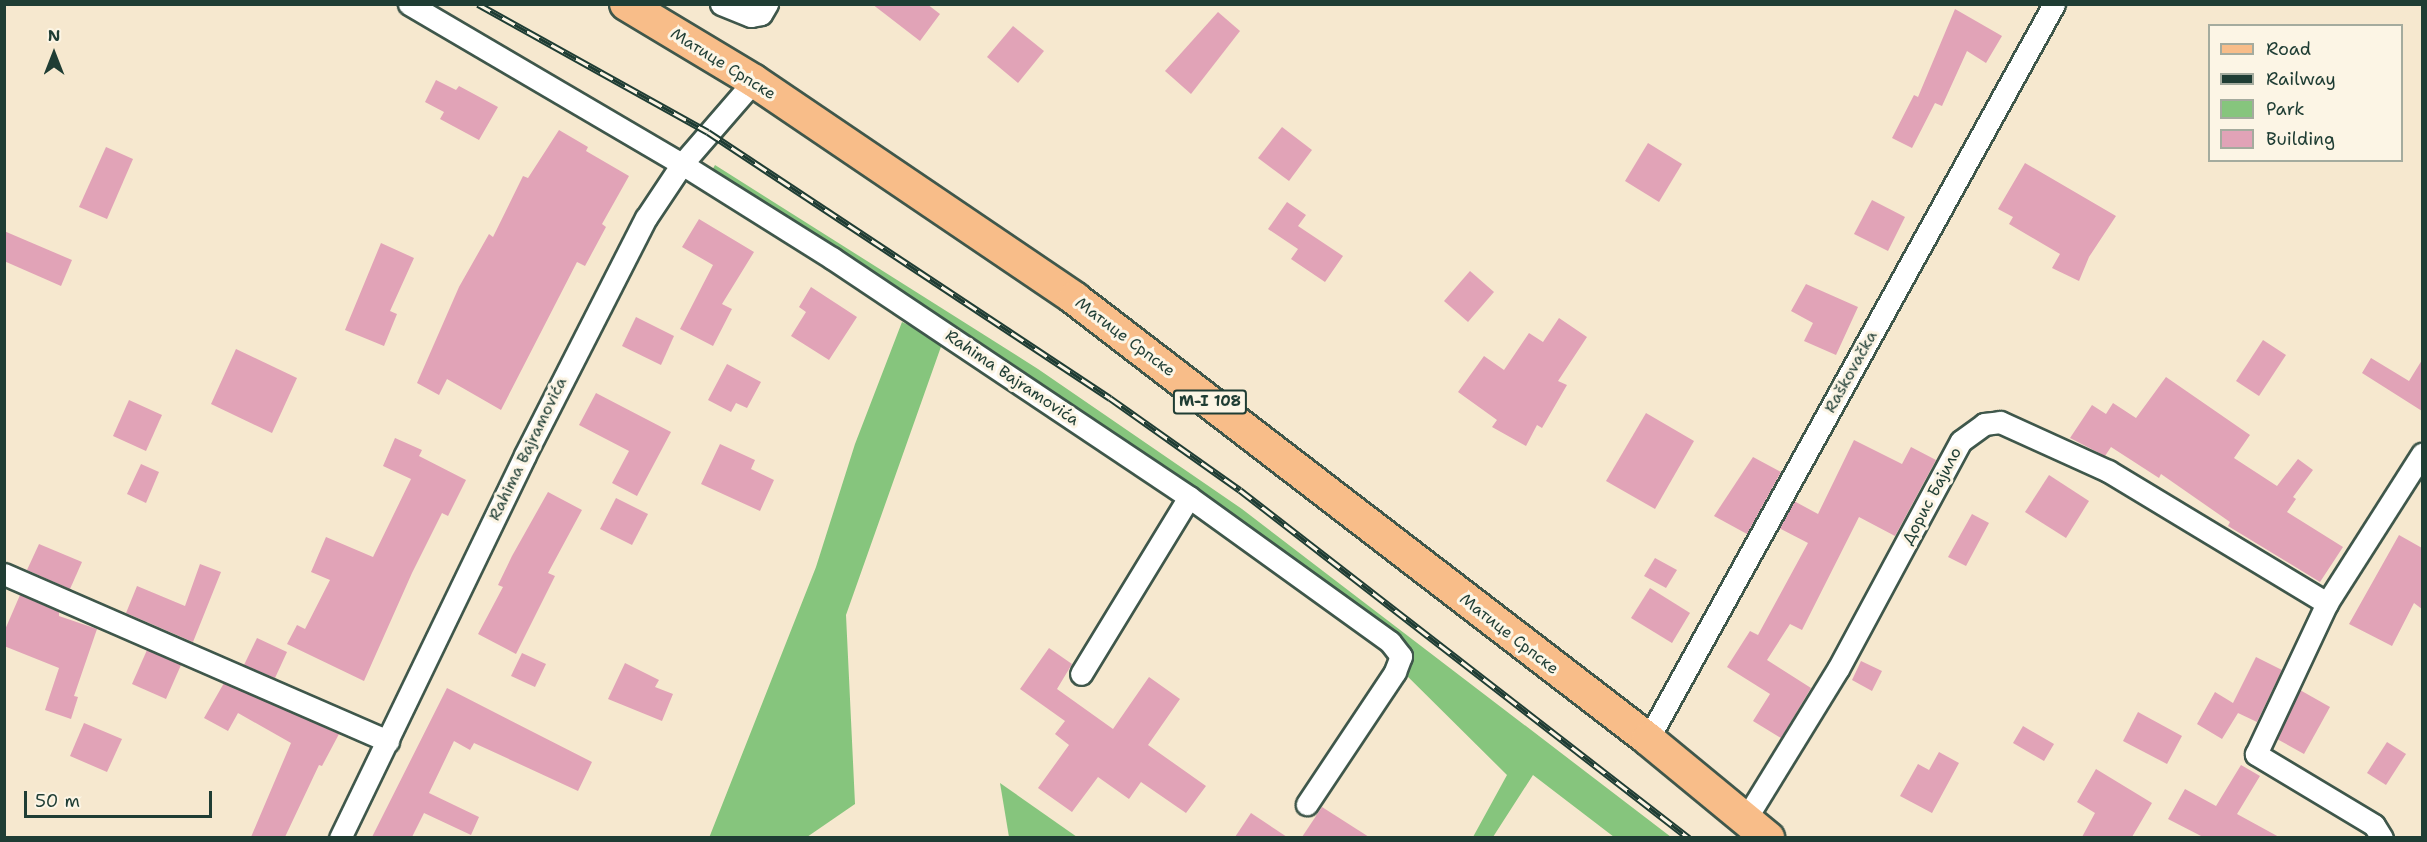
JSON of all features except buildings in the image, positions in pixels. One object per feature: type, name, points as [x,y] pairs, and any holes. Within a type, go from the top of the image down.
[{"type":"main road","name":"Матице Српске","points":[[626,4],[754,81],[1074,298],[1648,739],[1756,829]]},
{"type":"street","name":"Rahima Bajramovića","points":[[409,4],[682,164],[832,258],[1189,496],[1390,642],[1401,656],[1395,672],[1307,804]]},
{"type":"street","points":[[722,4],[751,16],[761,14],[767,4]]},
{"type":"street","name":"Raškovačka","points":[[1648,739],[2054,4]]},
{"type":"street","name":"Rahima Bajramovića","points":[[340,837],[388,741],[435,636],[646,218],[682,164],[754,81]]},
{"type":"street","name":"Дорис Бајило","points":[[1756,829],[1838,669],[1961,441],[1984,424],[2000,422],[2108,471],[2327,603]]},
{"type":"street","points":[[2382,837],[2374,825],[2256,754],[2327,603],[2422,454]]},
{"type":"street","points":[[1081,674],[1189,496]]},
{"type":"street","points":[[4,574],[388,741]]},
{"type":"green space","points":[[715,165],[1038,369],[1242,509],[1671,837],[1614,837],[1533,775],[1493,837],[1473,837],[1507,775],[1393,662],[1402,650],[706,181]]},
{"type":"green space","points":[[902,322],[943,341],[846,615],[855,804],[807,837],[709,838],[816,567],[855,444]]},
{"type":"green space","points":[[1000,783],[1077,837],[1009,837]]},
{"type":"railway","points":[[478,4],[708,132],[1110,398],[1240,490],[1689,838]]}]
